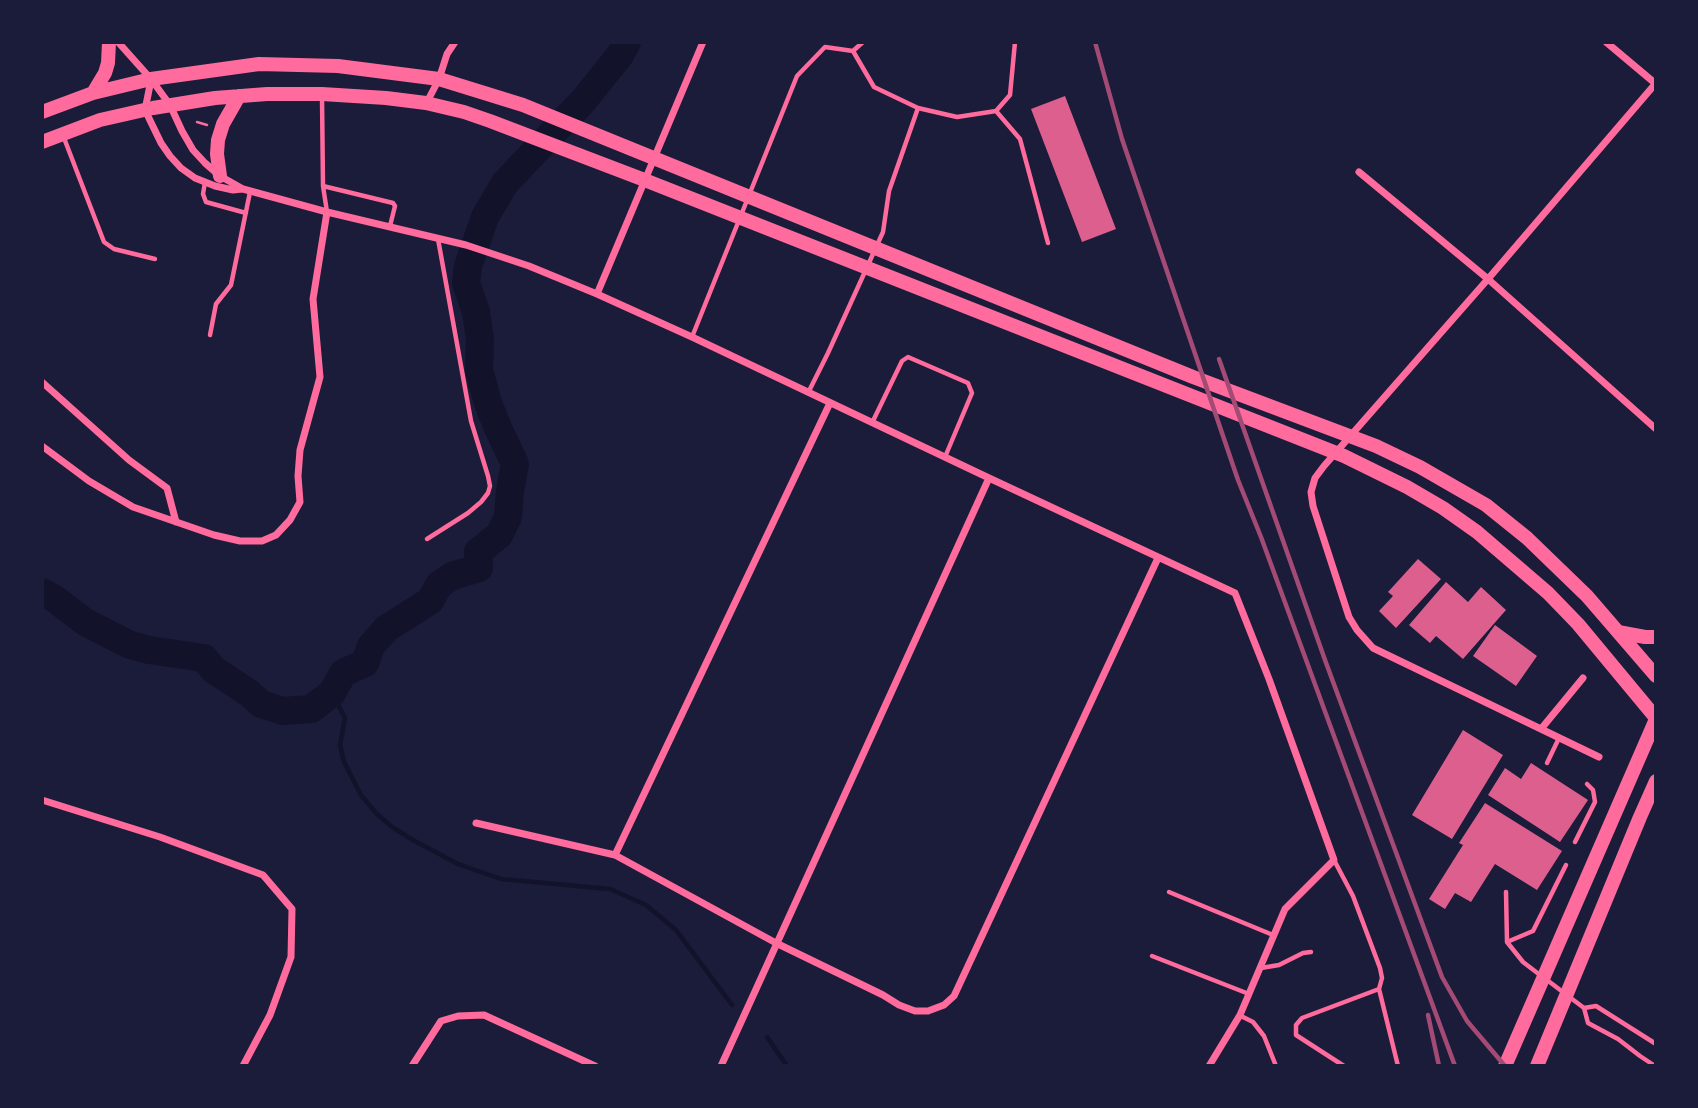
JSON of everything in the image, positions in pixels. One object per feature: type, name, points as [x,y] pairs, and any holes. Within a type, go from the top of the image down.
[{"type":"main road","points":[[93,93],[108,63],[109,42]]},
{"type":"main road","points":[[42,113],[93,93],[151,79],[284,64],[338,66],[439,79],[508,100],[1193,377],[1376,446],[1420,467],[1486,505],[1527,538],[1587,596],[1656,676]]},
{"type":"main road","points":[[42,142],[100,120],[170,105],[239,96],[322,94],[386,98],[426,103],[464,112],[642,178],[1344,456],[1407,486],[1443,508],[1477,531],[1548,593],[1578,624],[1656,719],[1505,1066]]},
{"type":"main road","points":[[220,176],[218,140],[223,124],[239,96]]},
{"type":"main road","points":[[1618,632],[1656,637]]},
{"type":"main road","points":[[1537,1066],[1656,781]]},
{"type":"main road","points":[[1640,817],[1656,805]]},
{"type":"street","points":[[118,42],[170,105],[193,150],[220,176],[247,190],[466,245],[597,294],[1236,593],[1334,860],[1285,909],[1240,1015],[1209,1066]]},
{"type":"street","points":[[426,103],[455,42]]},
{"type":"street","points":[[597,294],[703,42]]},
{"type":"street","points":[[1599,757],[1373,648],[1357,631],[1349,617],[1313,506],[1311,492],[1315,478],[1324,466],[1656,84],[1606,42]]},
{"type":"street","points":[[151,79],[145,110],[170,156],[195,178],[233,190],[247,190]]},
{"type":"street","points":[[1359,173],[1488,279],[1656,429]]},
{"type":"street","points":[[42,446],[89,481],[133,507],[214,535],[240,541],[262,541],[276,535],[290,520],[300,502],[300,450],[320,377],[313,299],[327,212]]},
{"type":"street","points":[[42,382],[128,460],[167,488],[176,522]]},
{"type":"street","points":[[615,855],[830,403]]},
{"type":"street","points":[[722,1066],[989,478]]},
{"type":"street","points":[[476,823],[615,855],[776,943],[899,1005],[915,1011],[934,1009],[944,1005],[959,987],[1158,558]]},
{"type":"street","points":[[1541,729],[1583,678]]},
{"type":"street","points":[[42,800],[160,836],[263,875],[292,909],[291,957],[270,1015],[243,1066]]},
{"type":"street","points":[[412,1066],[441,1021],[458,1016],[484,1015],[595,1066]]},
{"type":"lane","points":[[853,51],[863,42]]},
{"type":"lane","points":[[853,51],[874,86],[918,108],[957,117],[996,111],[1010,95],[1015,42]]},
{"type":"lane","points":[[692,337],[797,76],[825,47],[853,51]]},
{"type":"lane","points":[[322,94],[323,186],[327,212]]},
{"type":"lane","points":[[808,393],[883,232],[889,191],[918,108]]},
{"type":"lane","points":[[996,111],[1020,139],[1048,243]]},
{"type":"lane","points":[[63,134],[104,242],[114,249],[155,259]]},
{"type":"lane","points":[[205,182],[203,194],[206,202],[246,213]]},
{"type":"lane","points":[[323,186],[393,203],[395,206],[390,226]]},
{"type":"lane","points":[[210,335],[216,304],[231,285],[246,213],[247,190]]},
{"type":"lane","points":[[427,539],[481,502],[490,485],[471,421],[438,238]]},
{"type":"lane","points":[[872,423],[902,361],[908,357],[968,383],[972,393],[945,458]]},
{"type":"lane","points":[[1547,763],[1559,738]]},
{"type":"lane","points":[[1574,842],[1595,802],[1593,790],[1587,785]]},
{"type":"lane","points":[[1334,860],[1353,896],[1380,968],[1382,978],[1379,989],[1398,1066]]},
{"type":"lane","points":[[1507,942],[1533,931],[1566,865]]},
{"type":"lane","points":[[1170,892],[1274,936]]},
{"type":"lane","points":[[1506,892],[1507,942],[1523,962],[1584,1008],[1588,1023],[1618,1039],[1655,1066]]},
{"type":"lane","points":[[1260,968],[1279,965],[1311,952]]},
{"type":"lane","points":[[1152,956],[1249,993]]},
{"type":"lane","points":[[1344,1066],[1296,1035],[1296,1025],[1302,1018],[1379,989]]},
{"type":"lane","points":[[1584,1008],[1596,1006],[1656,1044]]},
{"type":"lane","points":[[1240,1015],[1253,1022],[1264,1036],[1276,1066]]},
{"type":"path","points":[[194,114],[197,122],[210,126]]},
{"type":"building","points":[[1065,96],[1116,229],[1082,242],[1031,109]]},
{"type":"building","points":[[1418,559],[1441,579],[1396,628],[1379,611],[1393,596],[1388,592]]},
{"type":"building","points":[[1446,582],[1468,602],[1481,587],[1506,610],[1463,659],[1436,636],[1430,643],[1409,625]]},
{"type":"building","points":[[1495,625],[1537,656],[1516,686],[1473,656]]},
{"type":"building","points":[[1463,730],[1503,755],[1452,839],[1412,815]]},
{"type":"building","points":[[1531,763],[1588,800],[1560,842],[1488,795],[1505,768],[1521,779]]},
{"type":"building","points":[[1485,803],[1562,851],[1537,890],[1495,864],[1471,902],[1455,893],[1445,909],[1429,899],[1463,845],[1459,843]]},
{"type":"waterway","points":[[42,592],[85,622],[130,645],[204,658],[214,670],[261,704],[283,711],[311,709],[332,693],[343,673],[365,663],[371,646],[387,628],[430,601],[439,585],[452,576],[479,568],[478,552],[499,535],[508,517],[515,464],[488,403],[479,370],[480,339],[476,312],[466,283],[468,266],[485,217],[505,183],[583,101],[620,55],[627,42]]},
{"type":"waterway","points":[[332,693],[345,718],[340,745],[344,762],[361,795],[392,827],[458,864],[501,879],[610,889],[646,905],[676,930],[732,1005]]},
{"type":"waterway","points":[[767,1037],[787,1066]]},
{"type":"railway","points":[[1095,42],[1122,139],[1238,480],[1455,1066]]},
{"type":"railway","points":[[1219,359],[1325,660],[1442,977],[1467,1021],[1505,1066]]},
{"type":"railway","points":[[1428,1015],[1439,1066]]}]
